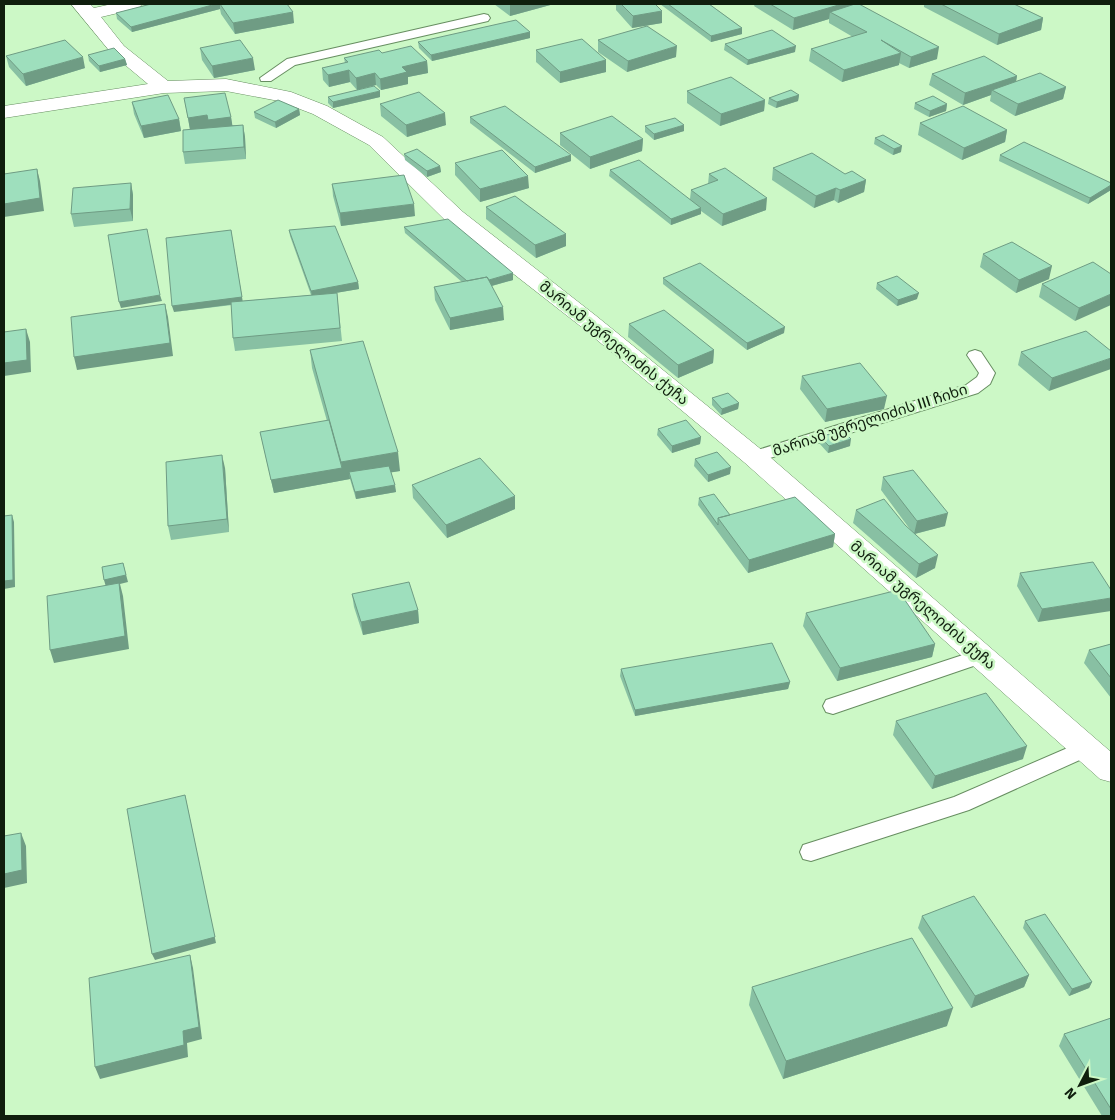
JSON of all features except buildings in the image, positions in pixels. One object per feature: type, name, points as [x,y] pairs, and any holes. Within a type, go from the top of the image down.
[{"type":"street","points":[[85,9],[133,4]]},
{"type":"street","points":[[85,9],[118,50],[164,88]]},
{"type":"street","name":"მარიამ უგრელიძის ქუჩა","points":[[4,112],[164,88],[226,85],[284,96],[320,110],[376,141],[455,218],[587,320],[754,457],[1111,770]]},
{"type":"lane","points":[[266,78],[292,62],[484,18]]},
{"type":"lane","name":"მარიამ უგრელიძის III ჩიხი","points":[[754,457],[972,389],[984,380],[987,373],[975,355]]},
{"type":"lane","points":[[833,706],[981,656]]},
{"type":"lane","points":[[811,852],[961,804],[1086,748]]}]
